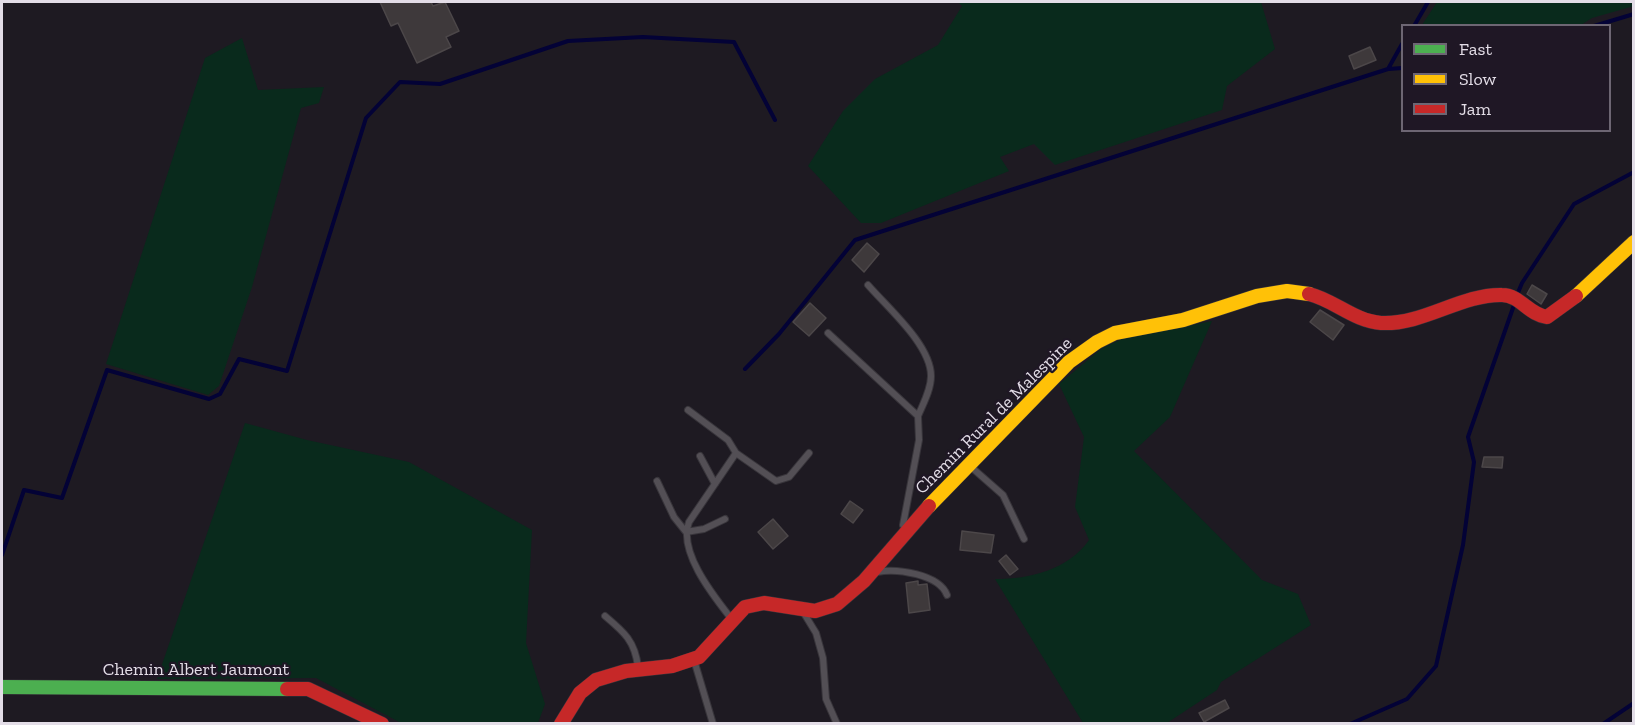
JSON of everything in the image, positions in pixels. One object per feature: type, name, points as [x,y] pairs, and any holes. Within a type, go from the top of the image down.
[{"type":"street","name":"Chemin Rural de Malespine","points":[[694,660],[708,650],[732,620],[750,604],[762,603],[803,612],[814,612],[834,606],[864,582],[868,574],[901,536],[1069,362],[1083,350],[1116,333],[1182,320],[1266,294],[1288,291],[1311,294],[1365,321],[1382,323],[1401,322],[1496,296],[1516,299],[1540,317],[1555,314],[1634,242]]},
{"type":"street","points":[[561,723],[575,699],[589,684],[602,677],[638,668],[694,660]]},
{"type":"street","name":"Chemin Albert Jaumont","points":[[2,687],[300,688],[321,694],[382,723]]},
{"type":"lane","points":[[868,285],[918,342],[928,360],[931,376],[918,416],[919,441],[901,536]]},
{"type":"lane","points":[[828,333],[918,416]]},
{"type":"lane","points":[[688,410],[728,440],[736,453],[776,481],[789,477],[808,453]]},
{"type":"lane","points":[[686,532],[736,453]]},
{"type":"lane","points":[[700,456],[715,484]]},
{"type":"lane","points":[[970,465],[1003,495],[1024,539]]},
{"type":"lane","points":[[657,481],[674,517],[686,532],[690,554],[732,620]]},
{"type":"lane","points":[[686,532],[704,529],[725,519]]},
{"type":"lane","points":[[868,574],[892,569],[903,571],[940,584],[947,595]]},
{"type":"lane","points":[[803,612],[816,633],[823,658],[826,699],[837,723]]},
{"type":"lane","points":[[605,616],[629,636],[634,646],[638,668]]},
{"type":"lane","points":[[694,660],[713,723]]},
{"type":"green space","points":[[958,2],[1261,2],[1275,49],[1227,86],[1222,110],[1055,165],[1034,144],[1000,157],[1009,171],[881,223],[861,223],[808,166],[843,111],[875,79],[938,45],[962,6]]},
{"type":"green space","points":[[1437,2],[1633,2],[1634,6],[1592,18],[1583,24],[1423,24]]},
{"type":"green space","points":[[242,38],[258,90],[324,87],[319,103],[301,108],[252,287],[219,386],[208,395],[106,364],[205,58]]},
{"type":"green space","points":[[1212,321],[1170,417],[1134,451],[1262,580],[1298,594],[1311,625],[1221,682],[1217,690],[1167,723],[1083,723],[995,579],[1035,575],[1047,571],[1070,559],[1089,540],[1075,507],[1084,437],[1059,384],[1102,348],[1122,339]]},
{"type":"green space","points":[[245,423],[307,440],[409,462],[532,530],[526,643],[545,704],[538,723],[401,723],[316,678],[157,679]]},
{"type":"building","points":[[380,2],[431,2],[433,6],[445,2],[459,31],[446,37],[451,47],[417,63],[398,23],[391,26]]},
{"type":"building","points":[[1370,47],[1376,60],[1354,69],[1349,56]]},
{"type":"building","points":[[867,243],[879,254],[864,272],[852,260]]},
{"type":"building","points":[[1532,285],[1547,294],[1541,304],[1527,294]]},
{"type":"building","points":[[810,303],[826,318],[809,336],[793,322]]},
{"type":"building","points":[[1320,310],[1344,325],[1333,340],[1310,322]]},
{"type":"building","points":[[1484,457],[1503,457],[1502,468],[1482,467]]},
{"type":"building","points":[[850,501],[863,510],[853,523],[841,514]]},
{"type":"building","points":[[773,519],[788,536],[773,549],[758,532]]},
{"type":"building","points":[[962,531],[994,535],[991,553],[960,550]]},
{"type":"building","points":[[1006,555],[1018,569],[1010,575],[999,561]]},
{"type":"building","points":[[918,581],[918,585],[927,584],[930,610],[909,613],[906,583]]},
{"type":"building","points":[[1225,700],[1229,708],[1204,722],[1199,713]]},
{"type":"waterway","points":[[1415,24],[1428,2]]},
{"type":"waterway","points":[[1601,24],[1634,14]]},
{"type":"waterway","points":[[2,555],[24,490],[62,498],[107,370],[209,399],[220,394],[239,359],[287,371],[366,118],[400,82],[440,84],[568,41],[643,37],[734,42],[775,120]]},
{"type":"waterway","points":[[745,369],[779,334],[855,240],[1388,69],[1401,46]]},
{"type":"waterway","points":[[1389,69],[1401,68]]},
{"type":"waterway","points":[[1517,295],[1522,283],[1574,204],[1634,172]]},
{"type":"waterway","points":[[1350,724],[1407,699],[1436,666],[1463,545],[1474,462],[1468,437],[1514,305]]},
{"type":"waterway","points":[[1603,724],[1634,703]]},
{"type":"traffic: fast","points":[[2,687],[287,689]]},
{"type":"traffic: slow","points":[[1576,296],[1634,242]]},
{"type":"traffic: slow","points":[[929,506],[1069,362],[1097,342],[1115,333],[1183,320],[1257,296],[1287,291],[1309,294]]},
{"type":"traffic: jam","points":[[1309,294],[1353,315],[1381,323],[1412,319],[1472,299],[1502,295],[1514,298],[1535,313],[1547,317],[1576,296]]},
{"type":"traffic: jam","points":[[561,724],[580,693],[596,680],[626,671],[672,666],[699,657],[745,607],[764,603],[815,611],[837,604],[864,581],[929,506]]},
{"type":"traffic: jam","points":[[287,689],[308,689],[382,724]]}]
